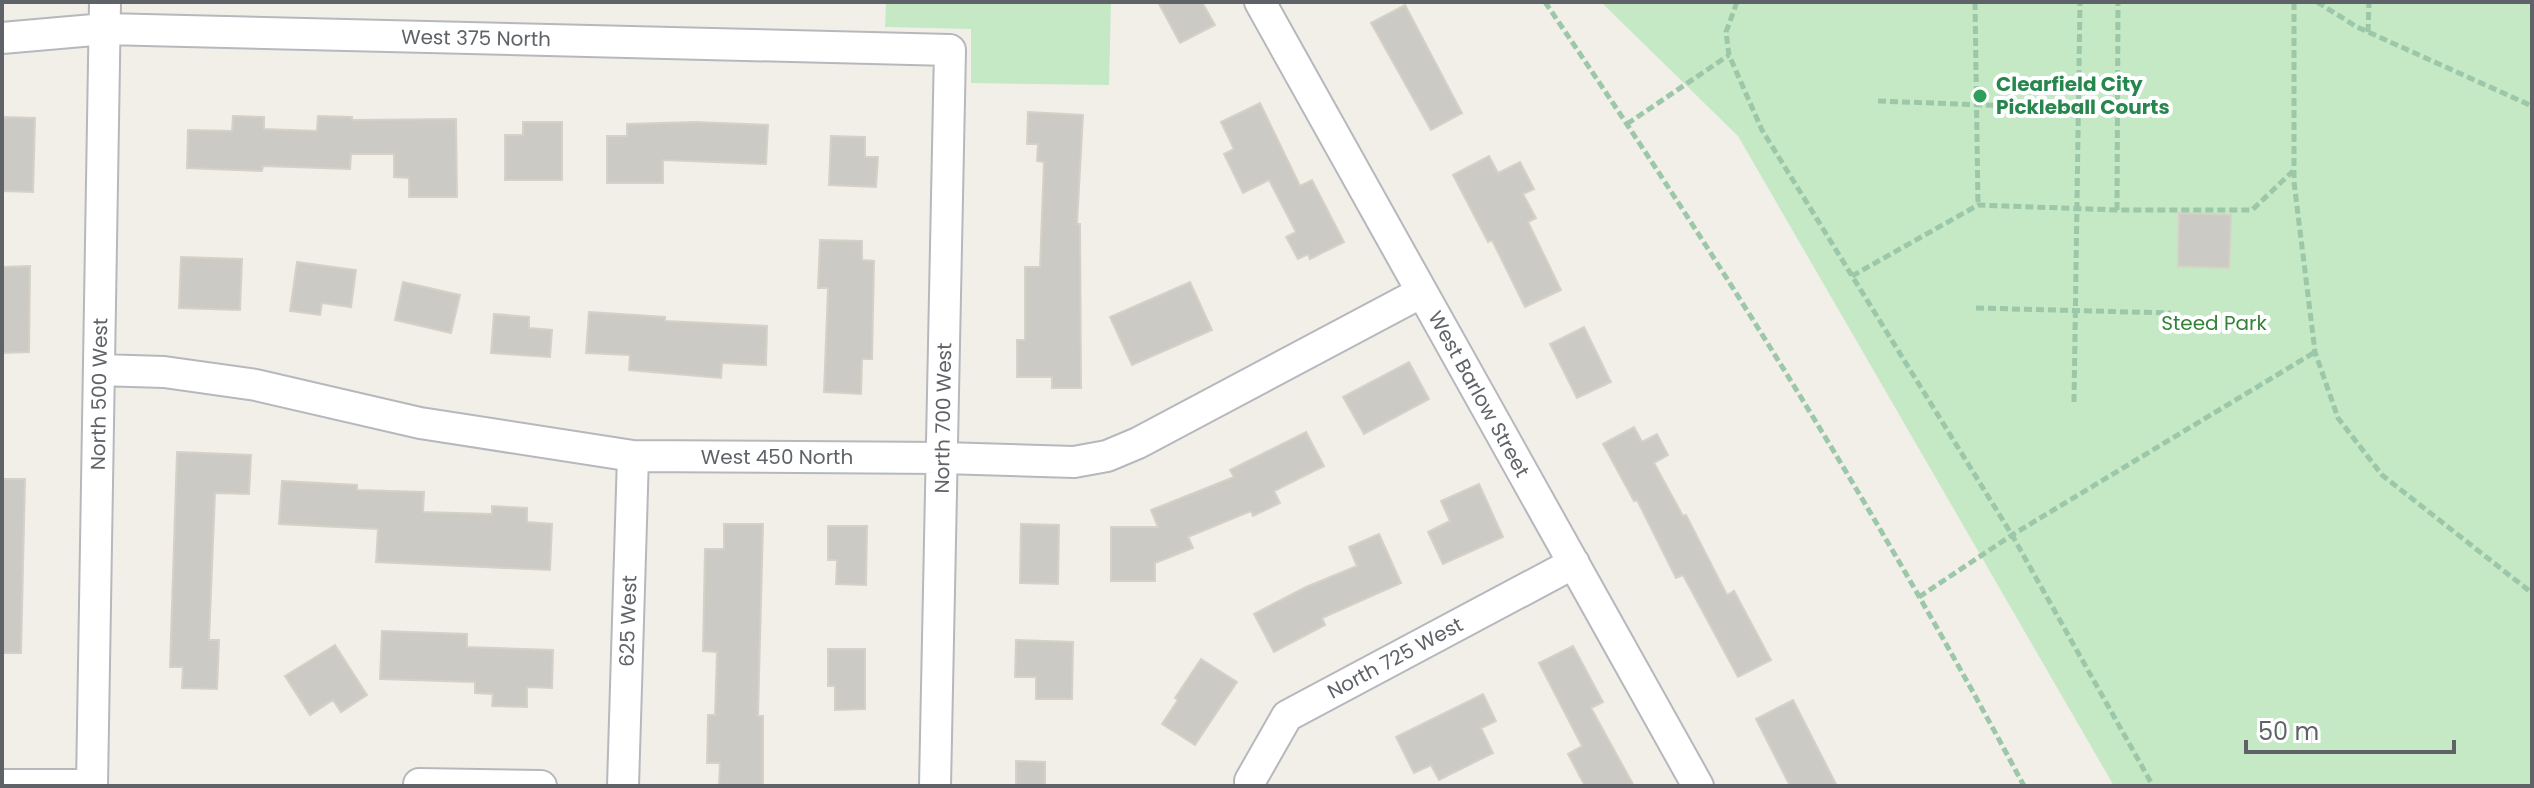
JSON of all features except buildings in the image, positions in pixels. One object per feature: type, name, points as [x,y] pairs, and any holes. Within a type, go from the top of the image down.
[{"type":"street","name":"West Barlow Street","points":[[1260,2],[1698,786]]},
{"type":"street","name":"West 375 North","points":[[2,38],[105,15],[950,50]]},
{"type":"street","name":"North 500 West","points":[[92,785],[105,15]]},
{"type":"street","name":"North 700 West","points":[[935,786],[950,50]]},
{"type":"street","name":"West 450 North","points":[[99,370],[164,372],[256,385],[420,423],[633,456],[1074,462],[1107,456],[1138,443],[1422,292]]},
{"type":"street","name":"625 West","points":[[623,786],[633,456]]},
{"type":"street","name":"North 725 West","points":[[1250,786],[1287,716],[1574,563]]},
{"type":"street","points":[[419,784],[541,786]]},
{"type":"street","points":[[2,785],[92,785]]},
{"type":"path","points":[[1545,2],[1627,124],[1800,396],[1961,667],[2024,786]]},
{"type":"path","points":[[1737,2],[1726,32],[1729,55],[1762,130],[2012,535],[2153,786]]},
{"type":"path","points":[[1975,2],[1978,205]]},
{"type":"path","points":[[2074,402],[2080,2]]},
{"type":"path","points":[[2117,210],[2118,2]]},
{"type":"path","points":[[2294,2],[2294,170],[2315,352],[2338,418],[2382,475],[2532,593]]},
{"type":"path","points":[[2317,2],[2368,32],[2532,106]]},
{"type":"path","points":[[2368,32],[2369,2]]},
{"type":"path","points":[[1627,124],[1729,55]]},
{"type":"path","points":[[1878,101],[2118,110]]},
{"type":"path","points":[[1852,276],[1978,205],[2117,210],[2252,210],[2294,170]]},
{"type":"path","points":[[1976,308],[2171,313]]},
{"type":"path","points":[[1919,597],[2012,535],[2315,352]]},
{"type":"green space","points":[[886,2],[1111,2],[1109,85],[971,83],[971,29],[885,27]]},
{"type":"green space","name":"Steed Park","points":[[1601,2],[2532,2],[2532,786],[2114,786],[1738,136]]},
{"type":"place","name":"Clearfield City Pickleball Courts","points":[[1980,96]]}]
